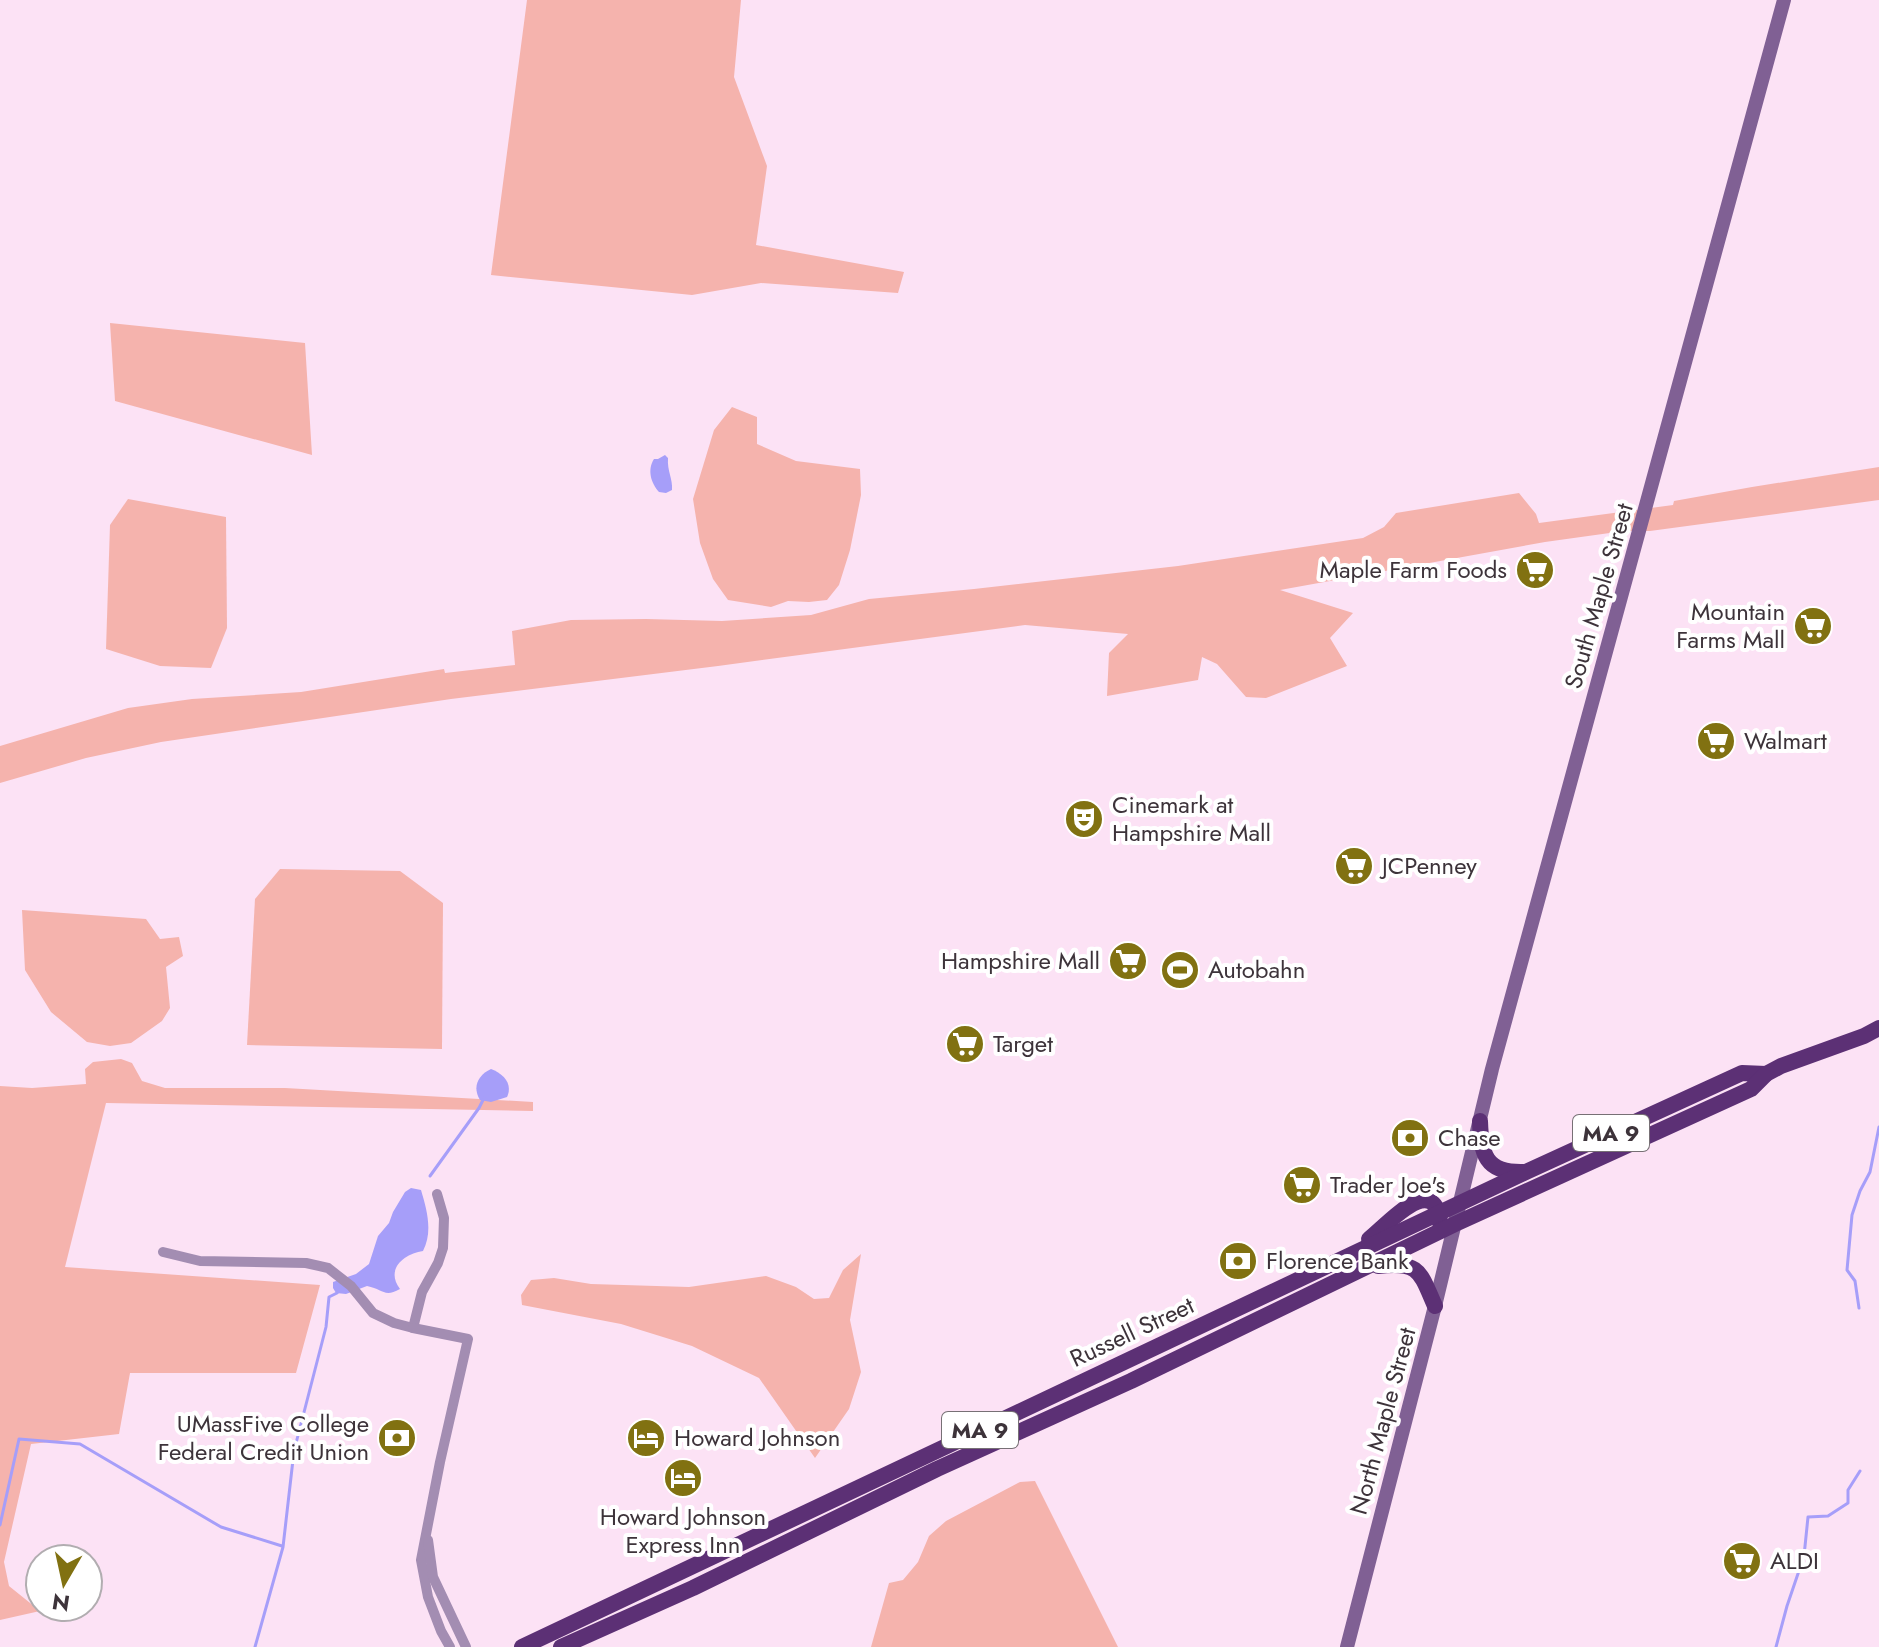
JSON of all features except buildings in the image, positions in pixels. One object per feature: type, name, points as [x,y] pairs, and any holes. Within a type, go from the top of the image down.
[{"type":"highway","name":"Russell Street","points":[[561,1647],[693,1588],[1455,1224],[1751,1089],[1766,1074],[1879,1028]]},
{"type":"highway","name":"Russell Street","points":[[522,1647],[1528,1171],[1742,1073],[1766,1074]]},
{"type":"highway","points":[[1480,1121],[1480,1142],[1490,1163],[1507,1172],[1528,1171]]},
{"type":"highway","points":[[1438,1232],[1439,1214]]},
{"type":"highway","points":[[1365,1267],[1397,1263],[1411,1267],[1420,1276],[1435,1306]]},
{"type":"main road","name":"South Maple Street","points":[[1459,1205],[1784,0]]},
{"type":"main road","name":"North Maple Street","points":[[1347,1647],[1459,1205]]},
{"type":"street","points":[[413,1328],[422,1292],[443,1248],[444,1218],[437,1194]]},
{"type":"street","points":[[163,1252],[200,1261],[306,1263],[328,1268],[351,1286],[373,1313],[381,1318],[468,1339],[423,1541],[421,1570],[428,1597],[450,1647]]},
{"type":"street","points":[[430,1510],[429,1550],[433,1577],[466,1647]]},
{"type":"shaded area","points":[[527,0],[741,0],[734,77],[767,166],[756,245],[904,272],[898,293],[761,283],[692,295],[491,275]]},
{"type":"shaded area","points":[[110,323],[305,343],[312,455],[115,401]]},
{"type":"shaded area","points":[[732,407],[757,417],[757,444],[796,461],[860,469],[861,495],[850,550],[839,585],[827,600],[788,601],[771,607],[728,600],[713,579],[700,543],[693,499],[714,430]]},
{"type":"shaded area","points":[[665,455],[672,486],[672,490],[666,493],[659,492],[650,472],[654,459]]},
{"type":"shaded area","points":[[1879,467],[1879,500],[1545,542],[1280,590],[1353,613],[1330,638],[1347,666],[1266,698],[1246,697],[1217,664],[1202,657],[1198,680],[1107,696],[1109,653],[1128,634],[1025,625],[451,699],[161,742],[86,758],[0,783],[0,746],[128,708],[192,699],[301,692],[444,669],[445,673],[515,665],[512,631],[571,620],[722,621],[811,615],[869,599],[1178,566],[1363,538],[1384,527],[1396,513],[1519,493],[1536,514],[1539,523],[1673,505],[1674,501]]},
{"type":"shaded area","points":[[128,499],[226,517],[227,628],[211,668],[160,666],[106,649],[110,525]]},
{"type":"shaded area","points":[[280,869],[400,871],[443,903],[442,1049],[247,1045],[255,899]]},
{"type":"shaded area","points":[[22,910],[146,919],[160,939],[179,937],[183,956],[166,967],[170,1008],[162,1021],[131,1043],[110,1046],[87,1042],[51,1012],[25,970]]},
{"type":"shaded area","points":[[121,1059],[132,1063],[142,1081],[165,1088],[285,1088],[533,1102],[533,1111],[106,1103],[65,1267],[320,1285],[296,1373],[130,1373],[119,1434],[31,1444],[4,1562],[9,1586],[24,1598],[24,1615],[0,1620],[0,1086],[32,1088],[86,1084],[85,1069],[93,1062]]},
{"type":"shaded area","points":[[491,1069],[503,1077],[509,1088],[507,1097],[491,1102],[480,1100],[477,1086],[480,1078]]},
{"type":"shaded area","points":[[411,1188],[421,1190],[427,1213],[428,1236],[423,1251],[403,1259],[396,1269],[396,1282],[400,1289],[387,1293],[367,1286],[346,1294],[336,1293],[333,1282],[356,1274],[369,1264],[378,1236],[389,1223],[405,1192]]},
{"type":"shaded area","points":[[861,1254],[850,1320],[861,1372],[849,1409],[815,1458],[759,1378],[692,1346],[621,1324],[522,1305],[521,1295],[531,1280],[554,1278],[591,1284],[689,1287],[766,1276],[796,1287],[814,1299],[829,1298],[843,1270]]},
{"type":"shaded area","points":[[1035,1481],[1118,1647],[871,1647],[889,1583],[903,1580],[918,1562],[929,1536],[946,1521],[1020,1482]]},
{"type":"waterway","points":[[430,1176],[484,1098]]},
{"type":"waterway","points":[[1859,1308],[1855,1281],[1847,1270],[1852,1215],[1870,1172],[1879,1127]]},
{"type":"waterway","points":[[255,1647],[283,1547],[294,1451],[326,1327],[329,1297],[337,1293]]},
{"type":"waterway","points":[[0,1525],[19,1439],[80,1444],[221,1527],[282,1546]]},
{"type":"waterway","points":[[1776,1647],[1804,1556],[1808,1517],[1828,1516],[1848,1503],[1848,1490],[1860,1471]]},
{"type":"place","name":"Maple Farm Foods","points":[[1535,570]]},
{"type":"place","name":"Mountain Farms Mall","points":[[1813,626]]},
{"type":"place","name":"Walmart","points":[[1716,741]]},
{"type":"place","name":"Cinemark at Hampshire Mall","points":[[1084,819]]},
{"type":"place","name":"JCPenney","points":[[1354,866]]},
{"type":"place","name":"Hampshire Mall","points":[[1128,961]]},
{"type":"place","name":"Autobahn","points":[[1180,970]]},
{"type":"place","name":"Target","points":[[965,1044]]},
{"type":"place","name":"Chase","points":[[1410,1138]]},
{"type":"place","name":"Trader Joe's","points":[[1302,1185]]},
{"type":"place","name":"Florence Bank","points":[[1238,1261]]},
{"type":"place","name":"UMassFive College Federal Credit Union","points":[[397,1438]]},
{"type":"place","name":"Howard Johnson","points":[[646,1438]]},
{"type":"place","name":"Howard Johnson Express Inn","points":[[683,1478]]},
{"type":"place","name":"ALDI","points":[[1742,1561]]}]
